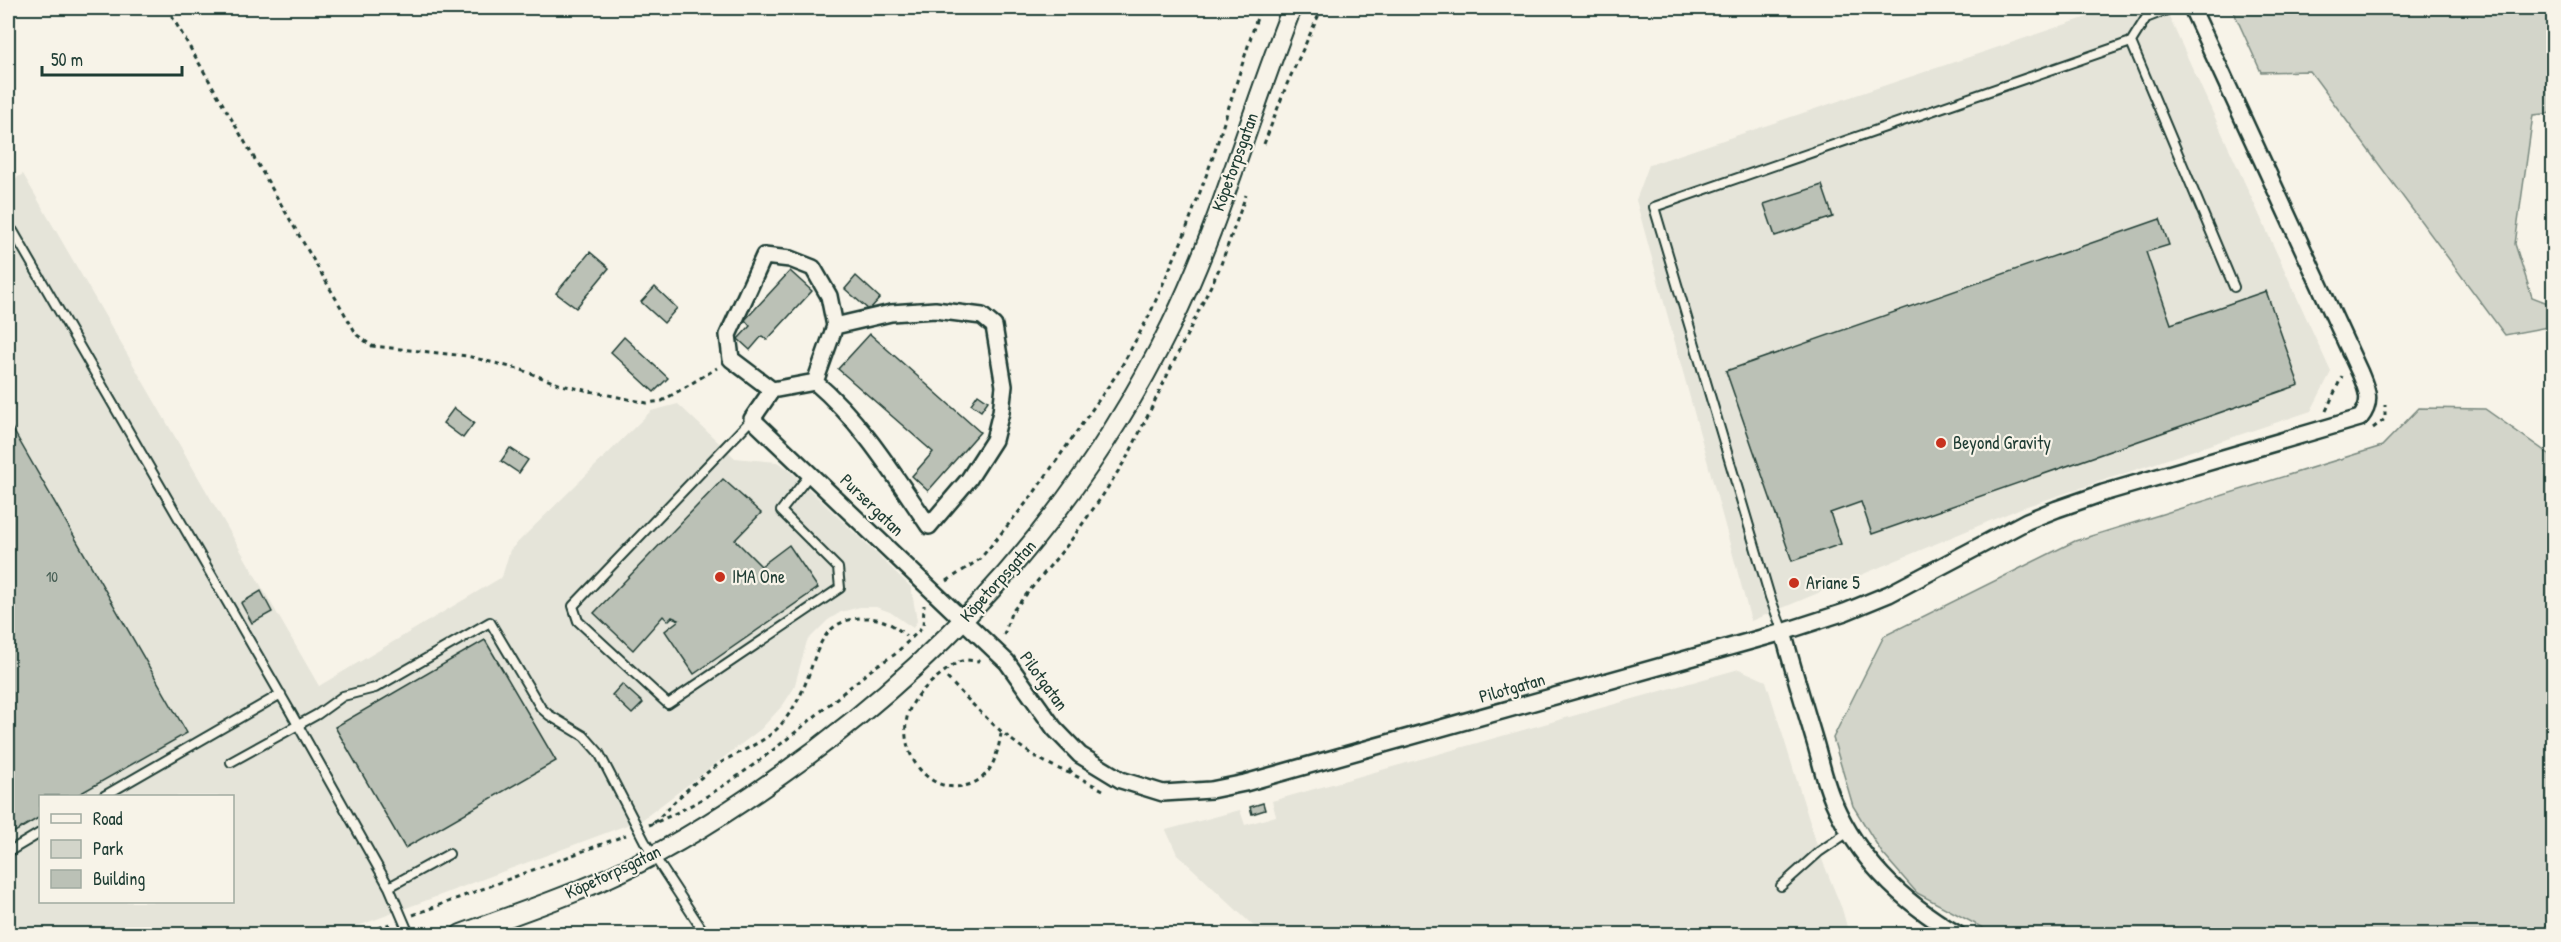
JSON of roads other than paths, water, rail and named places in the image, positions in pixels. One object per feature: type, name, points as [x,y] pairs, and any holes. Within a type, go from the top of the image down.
[{"type":"street","name":"Köpetorpsgatan","points":[[461,934],[602,881],[653,855],[748,798],[822,746],[918,666],[964,620],[1019,559],[1079,483],[1116,427],[1172,323],[1201,256],[1292,8]]},
{"type":"street","name":"Pilotgatan","points":[[964,620],[993,647],[1023,682],[1054,728],[1080,755],[1114,776],[1140,787],[1162,793],[1187,793],[1245,783],[1783,632],[1845,612],[1889,594],[2027,521],[2057,509],[2103,493],[2360,418],[2366,410],[2368,394],[2192,8]]},
{"type":"street","points":[[772,390],[731,359],[728,335],[764,256],[790,260],[813,268],[830,296],[835,326],[815,382]]},
{"type":"street","points":[[815,382],[841,404],[861,429],[929,526],[969,479],[994,440],[1004,386],[993,327],[982,316],[935,310],[891,313],[835,326]]},
{"type":"street","points":[[752,419],[772,390],[815,382]]},
{"type":"street","name":"Pursergatan","points":[[752,419],[964,620]]},
{"type":"street","points":[[1783,632],[1834,802],[1850,831],[1874,867],[1897,891],[1923,915],[1956,934]]},
{"type":"lane","points":[[1783,632],[1770,597],[1654,207],[2131,42],[2146,18],[2172,8]]},
{"type":"lane","points":[[2131,42],[2234,287]]},
{"type":"lane","points":[[8,235],[14,231],[281,694],[389,887],[409,934]]},
{"type":"lane","points":[[752,419],[573,606],[578,621],[668,704],[840,588],[838,568],[782,511],[811,473]]},
{"type":"lane","points":[[231,762],[298,725],[342,696],[375,688],[490,622],[542,708],[549,715],[584,736],[599,753],[653,855],[705,934]]},
{"type":"lane","points":[[106,795],[281,694]]},
{"type":"lane","points":[[1781,886],[1819,852],[1850,831]]},
{"type":"lane","points":[[8,852],[39,834]]},
{"type":"lane","points":[[389,887],[448,854]]},
{"type":"place","name":"Beyond Gravity","points":[[1941,443]]},
{"type":"place","name":"IMA One","points":[[720,577]]},
{"type":"place","name":"Ariane 5","points":[[1794,583]]}]
